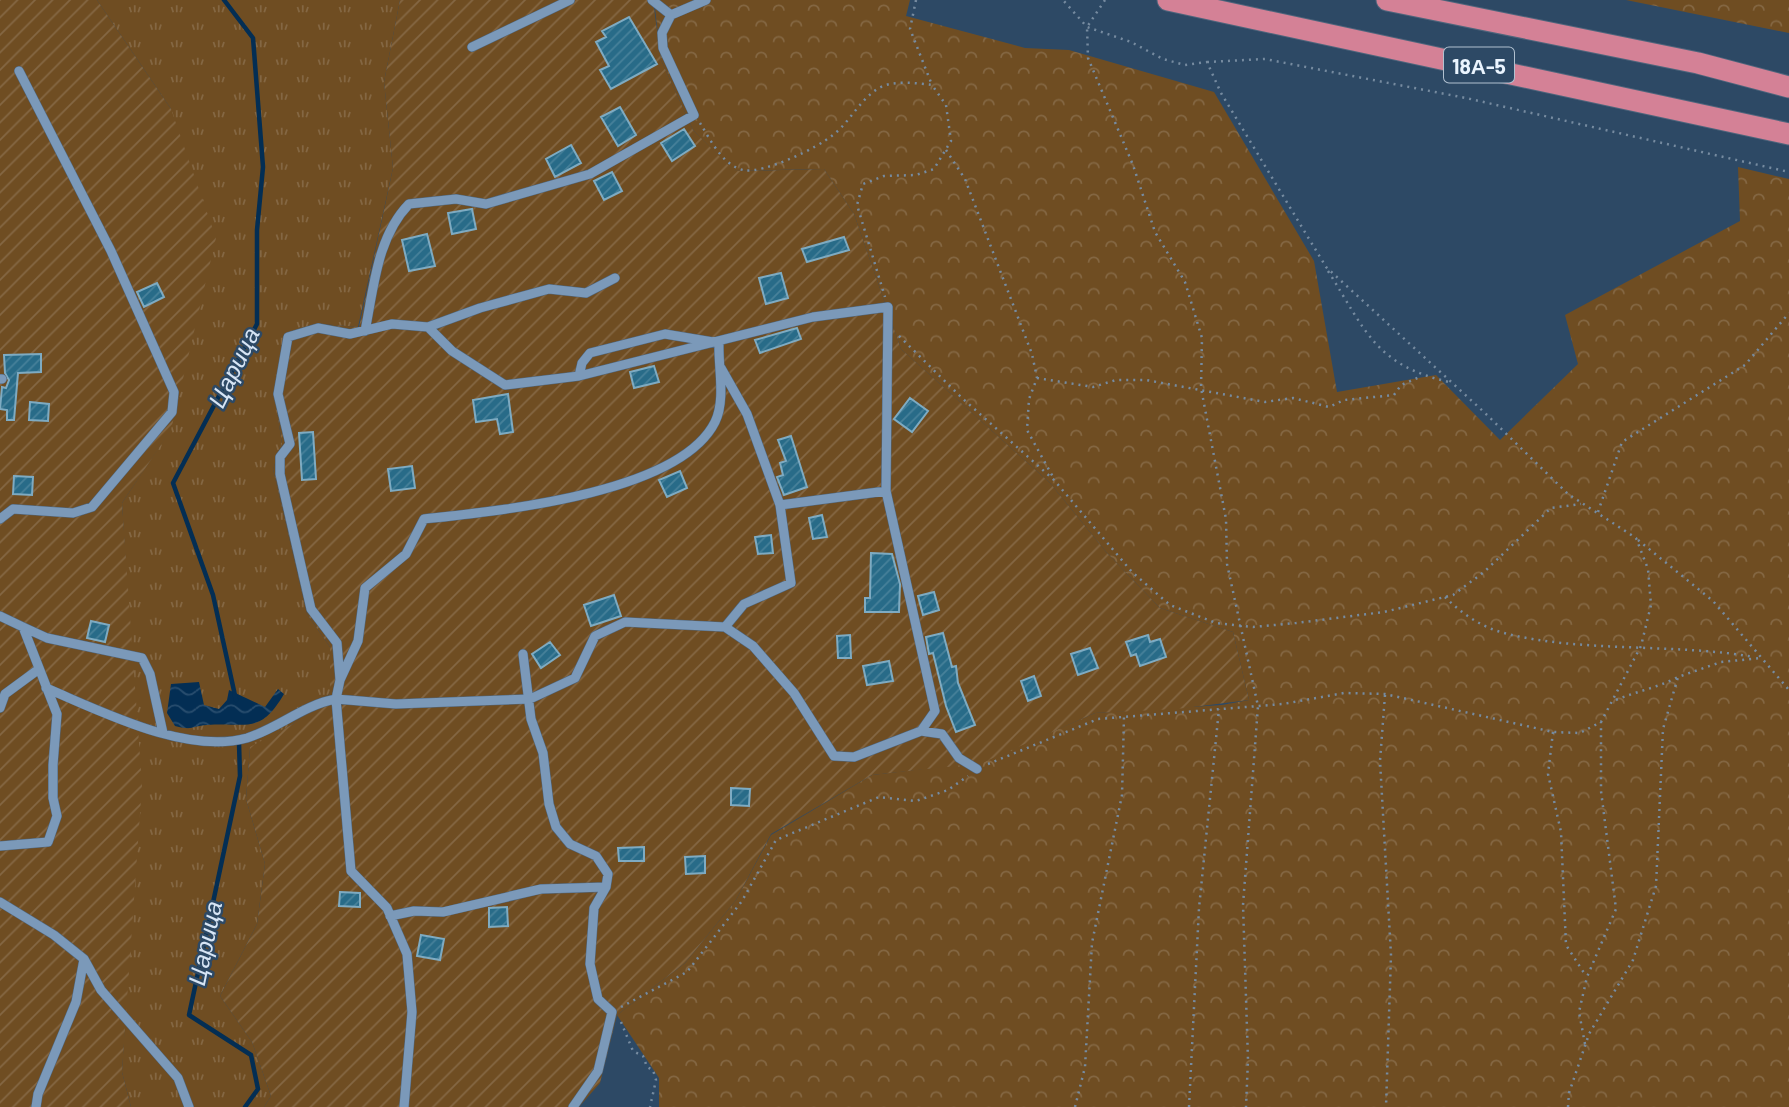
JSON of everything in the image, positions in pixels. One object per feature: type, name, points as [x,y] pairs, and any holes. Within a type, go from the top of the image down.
[{"type":"highway","name":"18А-5","points":[[1168,0],[1789,134]]},
{"type":"highway","name":"18А-5","points":[[1387,0],[1698,63],[1789,87]]},
{"type":"lane","points":[[472,47],[570,0]]},
{"type":"lane","points":[[652,0],[671,15]]},
{"type":"lane","points":[[365,331],[384,241],[395,218],[409,204],[456,199],[486,204],[590,174],[694,115],[663,48],[662,33],[671,15],[706,0]]},
{"type":"lane","points":[[0,519],[13,509],[73,513],[92,507],[172,412],[174,392],[111,251],[19,71]]},
{"type":"lane","points":[[340,680],[337,643],[311,609],[280,474],[280,457],[290,444],[278,394],[288,337],[318,328],[350,334],[392,324],[428,327],[480,308],[549,289],[586,293],[615,278]]},
{"type":"lane","points":[[428,327],[452,351],[505,385],[579,376],[719,343],[813,317],[888,307],[886,491],[935,711],[921,731]]},
{"type":"lane","points":[[579,376],[582,363],[590,353],[665,334],[719,343]]},
{"type":"lane","points":[[404,1107],[412,1012],[407,954],[387,908],[351,871],[336,699],[340,680],[358,641],[365,588],[406,554],[424,519],[528,508],[606,488],[679,461],[699,443],[715,421],[720,392],[719,343]]},
{"type":"lane","points":[[718,363],[747,414],[780,505],[790,583],[744,604],[725,627]]},
{"type":"lane","points":[[780,505],[886,491]]},
{"type":"lane","points":[[0,616],[47,638],[142,658],[150,674],[163,733]]},
{"type":"lane","points":[[46,688],[163,733],[194,741],[246,738],[317,703],[336,699],[396,704],[530,699],[575,678],[596,635],[625,622],[725,627],[752,646],[794,693],[834,756],[854,757],[921,731],[942,734],[959,758],[977,769]]},
{"type":"lane","points":[[0,846],[48,842],[57,816],[53,798],[53,765],[57,715],[23,627]]},
{"type":"lane","points":[[523,654],[556,827],[570,844],[596,856],[608,874],[606,887],[594,908],[590,964],[598,999],[612,1012],[598,1072],[573,1107]]},
{"type":"lane","points":[[0,708],[5,694],[39,669]]},
{"type":"lane","points":[[390,916],[414,911],[443,912],[541,889],[606,887]]},
{"type":"lane","points":[[0,902],[54,935],[84,959],[101,990],[178,1078],[189,1107]]},
{"type":"lane","points":[[36,1107],[76,1002],[84,959]]},
{"type":"path","points":[[916,0],[910,29],[932,85],[946,105],[951,141],[934,169],[916,175],[884,176],[863,184],[857,205],[901,341],[1054,480],[1132,572],[1170,605],[1216,623],[1264,626],[1384,612],[1445,597],[1484,572],[1551,508],[1582,503]]},
{"type":"path","points":[[1063,0],[1087,27],[1131,42],[1163,59],[1185,65],[1265,60],[1279,62],[1466,98],[1789,172]]},
{"type":"path","points":[[1105,0],[1087,27],[1088,58],[1133,165],[1155,232],[1185,282],[1202,338],[1201,388],[1226,519],[1227,564],[1258,706],[1243,905],[1248,1060],[1246,1107]]},
{"type":"path","points":[[1207,62],[1221,93],[1374,345],[1397,363],[1422,376],[1452,383]]},
{"type":"path","points":[[694,115],[722,157],[743,170],[766,167],[799,155],[833,135],[880,88],[909,83],[932,85]]},
{"type":"path","points":[[946,150],[965,179],[1032,354],[1037,378],[1029,399],[1027,430],[1054,480]]},
{"type":"path","points":[[1326,267],[1568,494],[1636,538],[1713,601],[1789,690]]},
{"type":"path","points":[[1598,513],[1622,442],[1745,365],[1789,313]]},
{"type":"path","points":[[1037,378],[1093,387],[1116,380],[1146,380],[1201,388],[1224,396],[1265,402],[1293,398],[1329,407],[1344,400],[1394,395],[1401,385],[1422,376]]},
{"type":"path","points":[[1585,1046],[1579,1012],[1587,977],[1616,909],[1601,791],[1601,722],[1641,646],[1651,606],[1648,569],[1636,538]]},
{"type":"path","points":[[1445,597],[1459,610],[1503,632],[1545,640],[1761,658]]},
{"type":"path","points":[[1614,700],[1637,691],[1656,689],[1678,677],[1721,662],[1761,658]]},
{"type":"path","points":[[1568,1107],[1569,1093],[1585,1046],[1633,960],[1656,886],[1663,730],[1678,677]]},
{"type":"path","points":[[650,1107],[656,1080],[653,1070],[647,1067],[643,1056],[633,1051],[625,1028],[612,1012],[687,972],[742,901],[776,840],[879,797],[916,801],[948,790],[977,769],[1098,719],[1258,706],[1344,693],[1385,694],[1553,732],[1580,733],[1601,722]]},
{"type":"path","points":[[1385,694],[1380,761],[1391,955],[1386,1107]]},
{"type":"path","points":[[1189,1107],[1199,908],[1219,709]]},
{"type":"path","points":[[1075,1107],[1085,1067],[1092,943],[1122,795],[1124,717]]},
{"type":"path","points":[[1553,732],[1548,774],[1561,832],[1566,945],[1587,977]]},
{"type":"green space","points":[[0,0],[97,0],[171,109],[216,238],[171,430],[122,503],[142,785],[122,1072],[131,1107],[0,1107]]},
{"type":"green space","points":[[97,0],[400,0],[384,82],[393,168],[358,327],[322,324],[274,391],[282,444],[273,469],[307,614],[330,647],[330,693],[293,724],[250,748],[246,799],[265,864],[257,924],[220,996],[252,1042],[271,1096],[264,1107],[131,1107],[122,1072],[129,952],[130,635],[122,503],[171,429],[171,109]]},
{"type":"green space","points":[[400,0],[653,0],[661,60],[693,130],[734,171],[824,169],[854,214],[901,349],[1050,483],[1107,553],[1160,608],[1233,632],[1249,700],[1177,709],[1095,713],[982,763],[872,775],[771,834],[736,900],[685,963],[617,1015],[600,1083],[579,1107],[264,1107],[271,1096],[252,1042],[220,996],[257,924],[265,864],[246,799],[250,747],[293,724],[330,693],[330,647],[307,614],[273,469],[282,444],[274,391],[287,332],[322,324],[359,327],[393,168],[384,82]]},
{"type":"green space","points":[[654,0],[910,0],[906,16],[1025,48],[1069,50],[1214,92],[1314,261],[1337,392],[1436,375],[1500,440],[1578,364],[1565,315],[1740,221],[1738,167],[1789,179],[1789,1107],[659,1107],[659,1078],[617,1015],[685,963],[736,900],[771,835],[872,775],[982,762],[1095,713],[1222,705],[1249,700],[1233,632],[1160,608],[1107,553],[1050,483],[901,349],[854,214],[824,169],[733,171],[693,130],[661,60]]},
{"type":"green space","points":[[1626,0],[1789,0],[1789,33]]},
{"type":"water","points":[[199,682],[204,705],[219,709],[227,700],[229,690],[265,707],[278,689],[284,694],[268,716],[252,724],[189,728],[175,726],[167,713],[171,684]]},
{"type":"building","points":[[629,17],[657,64],[611,89],[600,70],[609,66],[596,42],[606,37],[602,31]]},
{"type":"building","points":[[620,107],[636,135],[618,146],[601,117]]},
{"type":"building","points":[[684,129],[695,146],[672,161],[661,143]]},
{"type":"building","points":[[571,145],[581,163],[555,177],[546,159]]},
{"type":"building","points":[[612,172],[622,191],[604,200],[594,181]]},
{"type":"building","points":[[472,209],[476,229],[452,234],[448,213]]},
{"type":"building","points":[[427,234],[435,266],[409,271],[402,240]]},
{"type":"building","points":[[844,237],[849,250],[807,262],[802,249]]},
{"type":"building","points":[[781,273],[788,298],[766,304],[759,278]]},
{"type":"building","points":[[157,283],[164,297],[144,307],[137,292]]},
{"type":"building","points":[[797,328],[801,339],[760,353],[755,340]]},
{"type":"building","points":[[41,354],[41,372],[18,373],[14,420],[7,420],[7,410],[0,409],[2,387],[6,388],[9,380],[5,373],[4,355]]},
{"type":"building","points":[[654,366],[659,382],[634,388],[630,372]]},
{"type":"building","points":[[508,394],[513,432],[500,434],[497,419],[476,422],[473,400]]},
{"type":"building","points":[[910,398],[928,411],[912,432],[894,419]]},
{"type":"building","points":[[30,402],[49,404],[48,421],[29,420]]},
{"type":"building","points":[[313,432],[316,479],[302,480],[299,433]]},
{"type":"building","points":[[791,436],[807,487],[784,495],[777,477],[783,475],[780,463],[786,461],[778,440]]},
{"type":"building","points":[[412,466],[415,488],[391,491],[388,469]]},
{"type":"building","points":[[680,471],[687,488],[667,497],[659,480]]},
{"type":"building","points":[[14,476],[33,477],[32,495],[13,494]]},
{"type":"building","points":[[822,515],[827,537],[813,539],[809,518]]},
{"type":"building","points":[[771,535],[773,553],[758,554],[755,537]]},
{"type":"building","points":[[871,553],[892,554],[900,584],[899,612],[865,612],[865,598],[870,598]]},
{"type":"building","points":[[934,592],[939,610],[923,615],[918,596]]},
{"type":"building","points":[[614,595],[621,616],[591,626],[584,605]]},
{"type":"building","points":[[91,621],[109,625],[105,642],[87,638]]},
{"type":"building","points":[[943,633],[952,667],[956,666],[958,683],[975,725],[956,732],[946,706],[933,653],[929,654],[926,637]]},
{"type":"building","points":[[850,635],[851,658],[838,658],[837,636]]},
{"type":"building","points":[[1148,635],[1150,642],[1160,639],[1166,657],[1140,666],[1136,654],[1131,656],[1126,642]]},
{"type":"building","points":[[550,642],[560,655],[541,668],[532,654]]},
{"type":"building","points":[[1090,648],[1098,668],[1078,675],[1071,654]]},
{"type":"building","points":[[889,661],[893,681],[867,685],[863,666]]},
{"type":"building","points":[[1034,676],[1041,696],[1028,701],[1021,681]]},
{"type":"building","points":[[731,788],[750,789],[749,806],[731,805]]},
{"type":"building","points":[[644,847],[644,861],[619,861],[618,848]]},
{"type":"building","points":[[705,856],[705,873],[686,874],[685,857]]},
{"type":"building","points":[[340,892],[360,893],[360,907],[339,906]]},
{"type":"building","points":[[507,907],[508,926],[489,927],[489,908]]},
{"type":"building","points":[[421,935],[444,939],[440,960],[417,956]]},
{"type":"waterway","name":"Царица","points":[[224,0],[253,38],[263,167],[257,230],[257,324],[173,483],[213,595],[236,700]]},
{"type":"waterway","name":"Царица","points":[[239,743],[240,776],[189,1015],[251,1055],[258,1089],[245,1107]]}]
